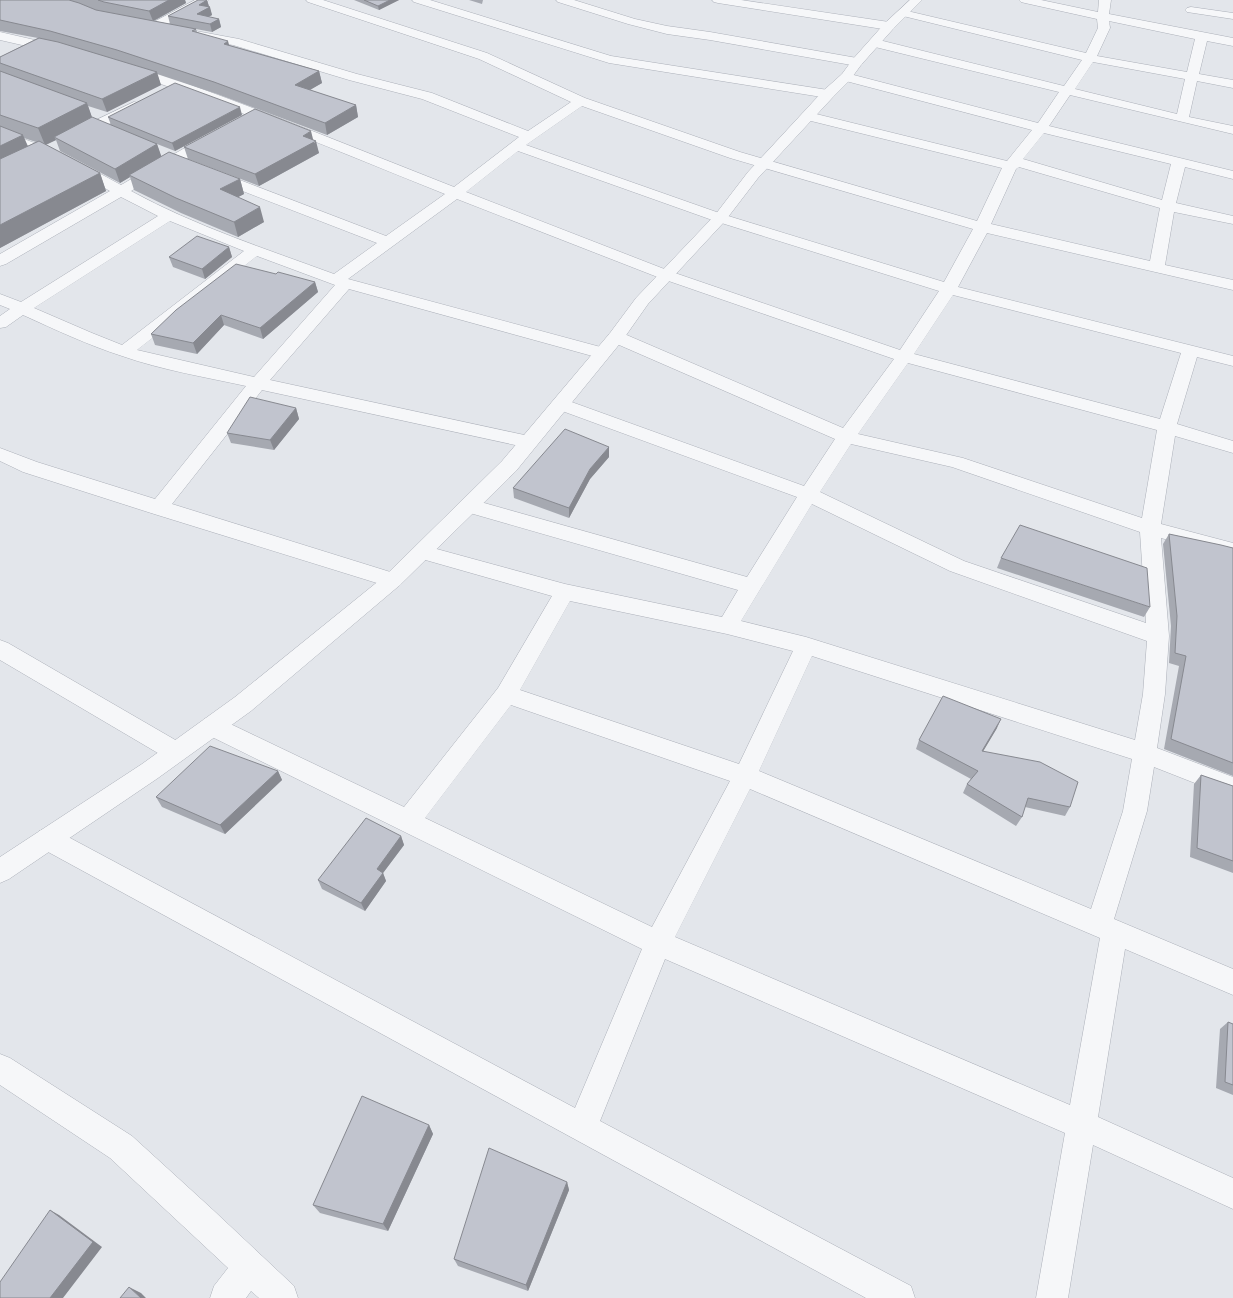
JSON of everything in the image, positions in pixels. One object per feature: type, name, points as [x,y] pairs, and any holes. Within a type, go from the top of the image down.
[{"type":"street","points":[[154,27],[203,0]]},
{"type":"street","points":[[312,0],[483,56],[580,101],[735,155],[982,227],[1233,285]]},
{"type":"street","points":[[418,0],[609,60],[828,94]]},
{"type":"street","points":[[562,0],[579,2],[632,22],[667,30],[710,36],[857,62]]},
{"type":"street","points":[[718,0],[889,26]]},
{"type":"street","points":[[1025,0],[1134,24],[1233,42]]},
{"type":"street","points":[[727,626],[794,517],[810,495],[846,437],[904,357],[949,289],[982,227],[1010,166],[1041,128],[1090,58],[1104,28],[1102,16],[1105,0]]},
{"type":"street","points":[[1189,5],[1233,16]]},
{"type":"street","points":[[1182,120],[1193,77],[1198,35],[1192,21],[1193,12],[1189,5]]},
{"type":"street","points":[[0,870],[176,752],[243,704],[393,580],[470,506],[529,442],[616,336],[642,301],[720,218],[753,175],[828,94],[846,77],[857,62],[875,44],[889,26],[909,7],[1090,58],[1233,84]]},
{"type":"street","points":[[140,24],[235,42],[353,77],[427,96],[529,136]]},
{"type":"street","points":[[0,36],[73,53]]},
{"type":"street","points":[[875,44],[1067,90],[1182,120],[1233,130]]},
{"type":"street","points":[[28,52],[42,45]]},
{"type":"street","points":[[117,66],[176,84],[257,114],[666,275],[904,357],[1167,427],[1233,447]]},
{"type":"street","points":[[846,77],[1041,128],[1233,175]]},
{"type":"street","points":[[162,92],[176,84]]},
{"type":"street","points":[[49,149],[149,98]]},
{"type":"street","points":[[158,508],[341,282],[387,242],[456,192],[529,136],[580,101]]},
{"type":"street","points":[[243,121],[257,114]]},
{"type":"street","points":[[808,116],[1010,166],[1018,162],[1168,206],[1233,220]]},
{"type":"street","points":[[0,261],[223,132]]},
{"type":"street","points":[[0,134],[49,149],[59,157],[152,208],[255,250],[341,282],[602,353]]},
{"type":"street","points":[[517,146],[720,218],[949,289],[1233,361]]},
{"type":"street","points":[[162,152],[189,166]]},
{"type":"street","points":[[1157,268],[1168,206],[1179,162]]},
{"type":"street","points":[[203,171],[387,242]]},
{"type":"street","points":[[0,323],[169,215]]},
{"type":"street","points":[[125,351],[255,250]]},
{"type":"street","points":[[0,299],[86,337],[125,351],[179,366],[529,442]]},
{"type":"street","points":[[616,336],[846,437],[956,462],[1150,528],[1233,550]]},
{"type":"street","points":[[1052,1298],[1082,1125],[1106,929],[1135,811],[1154,694],[1158,636],[1150,528],[1167,427],[1191,350]]},
{"type":"street","points":[[560,404],[810,495],[957,566],[1158,636]]},
{"type":"street","points":[[0,454],[30,467],[393,580]]},
{"type":"street","points":[[470,506],[752,586]]},
{"type":"street","points":[[422,552],[565,592],[727,626],[806,646],[1144,753],[1233,788]]},
{"type":"street","points":[[408,821],[506,694],[565,592]]},
{"type":"street","points":[[582,1127],[658,943],[745,776],[806,646]]},
{"type":"street","points":[[0,649],[176,752]]},
{"type":"street","points":[[506,694],[745,776],[1233,982]]},
{"type":"street","points":[[212,726],[658,943],[1082,1125],[1233,1194]]},
{"type":"street","points":[[48,839],[899,1298]]},
{"type":"street","points":[[0,1068],[121,1148],[201,1220],[282,1298]]},
{"type":"street","points":[[226,1298],[249,1266]]},
{"type":"building","points":[[0,0],[69,0],[96,10],[196,29],[192,31],[228,41],[224,44],[319,71],[295,85],[356,105],[325,123],[214,82],[117,50],[50,31],[0,20]]},
{"type":"building","points":[[98,0],[169,0],[149,11]]},
{"type":"building","points":[[198,0],[207,0],[199,5],[210,7],[197,14],[219,19],[210,24],[168,16]]},
{"type":"building","points":[[364,0],[390,0],[378,6]]},
{"type":"building","points":[[39,38],[58,42],[157,72],[102,99],[0,63],[0,57]]},
{"type":"building","points":[[0,71],[87,103],[38,128],[0,115]]},
{"type":"building","points":[[175,83],[240,107],[172,143],[108,117]]},
{"type":"building","points":[[255,109],[311,131],[303,136],[316,141],[255,174],[184,147]]},
{"type":"building","points":[[92,117],[157,144],[115,169],[54,137]]},
{"type":"building","points":[[0,126],[23,135],[0,146]]},
{"type":"building","points":[[39,141],[100,173],[0,225],[0,159]]},
{"type":"building","points":[[169,152],[240,179],[220,189],[260,207],[234,222],[176,198],[129,175]]},
{"type":"building","points":[[197,236],[229,247],[202,269],[169,257]]},
{"type":"building","points":[[236,264],[276,274],[278,272],[315,282],[260,328],[221,315],[193,343],[151,334],[176,310]]},
{"type":"building","points":[[250,397],[296,408],[270,440],[227,433]]},
{"type":"building","points":[[565,429],[609,447],[590,469],[569,508],[513,488]]},
{"type":"building","points":[[1020,525],[1147,568],[1150,607],[1001,558]]},
{"type":"building","points":[[1169,534],[1233,548],[1233,763],[1171,739],[1186,656],[1175,653],[1177,616]]},
{"type":"building","points":[[943,696],[1001,719],[982,751],[1040,762],[1078,782],[1070,807],[1028,798],[1022,817],[967,784],[978,771],[919,740]]},
{"type":"building","points":[[210,746],[278,771],[220,825],[156,797]]},
{"type":"building","points":[[1201,775],[1233,786],[1233,861],[1197,848]]},
{"type":"building","points":[[366,818],[401,836],[377,869],[383,873],[361,903],[318,880]]},
{"type":"building","points":[[1228,1022],[1233,1024],[1233,1085],[1225,1082]]},
{"type":"building","points":[[362,1096],[429,1125],[383,1224],[313,1205]]},
{"type":"building","points":[[489,1148],[567,1182],[526,1285],[454,1259]]},
{"type":"building","points":[[50,1210],[93,1242],[50,1298],[0,1298],[0,1282]]},
{"type":"building","points":[[129,1287],[141,1298],[120,1298]]}]
